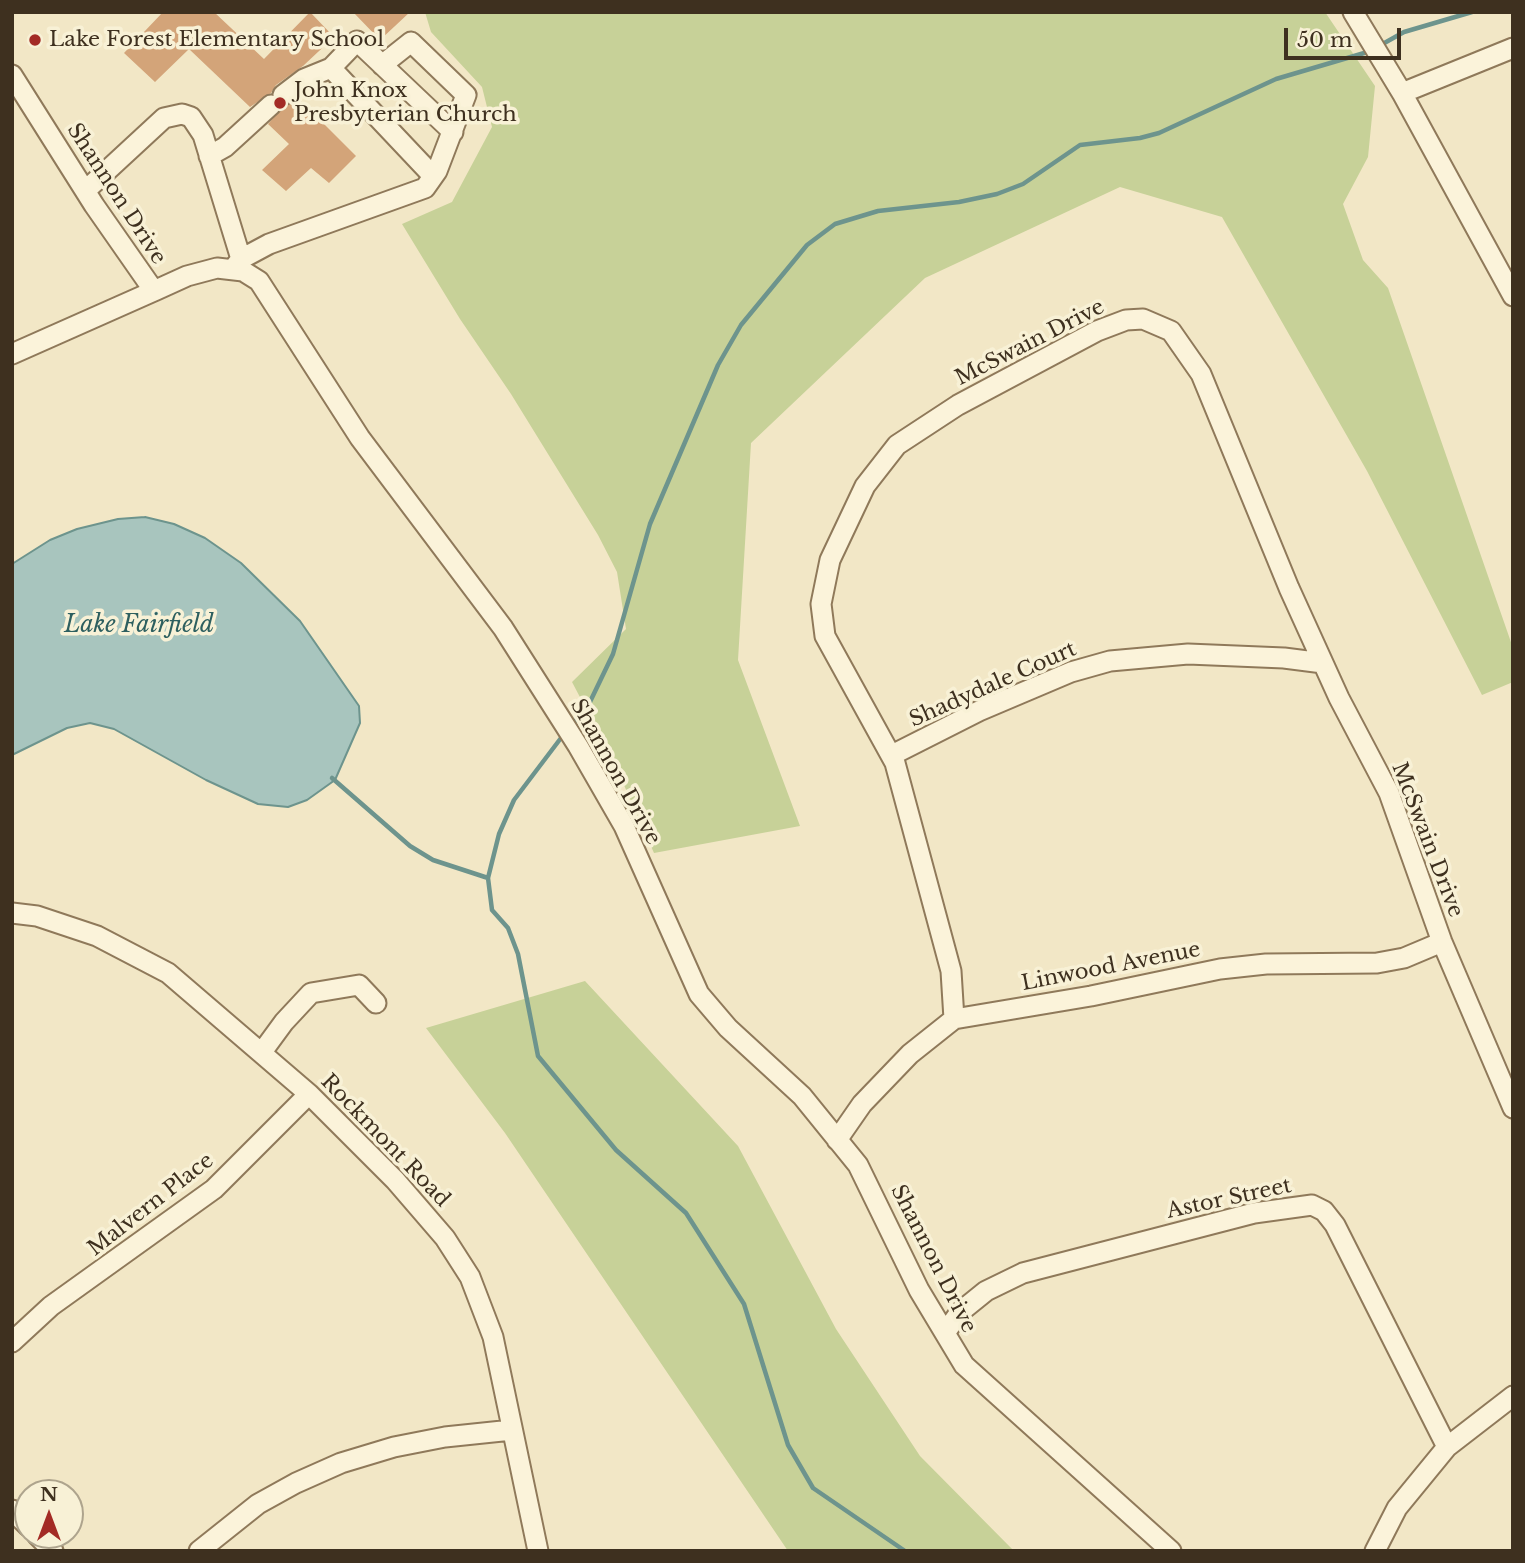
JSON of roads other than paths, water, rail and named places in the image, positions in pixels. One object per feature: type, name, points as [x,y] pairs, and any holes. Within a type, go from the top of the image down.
[{"type":"street","points":[[1353,12],[1391,73],[1513,296]]},
{"type":"street","points":[[209,156],[225,147],[304,79],[331,68],[357,41],[453,131]]},
{"type":"street","points":[[85,191],[155,125],[172,114],[182,114],[196,123],[209,156],[237,264],[269,244],[414,194],[425,188],[433,176],[466,95],[411,42],[382,65]]},
{"type":"street","points":[[1402,93],[1513,48]]},
{"type":"street","points":[[331,68],[433,176]]},
{"type":"street","name":"Shannon Drive","points":[[12,75],[85,191],[154,291],[207,270],[237,264],[252,275],[268,293],[360,438],[503,628],[578,746],[624,826],[699,994],[728,1028],[802,1096],[867,1180],[919,1290],[964,1365],[984,1386],[1171,1551]]},
{"type":"street","points":[[12,354],[154,291]]},
{"type":"street","name":"McSwain Drive","points":[[954,1019],[951,971],[892,755],[831,652],[821,619],[822,592],[830,560],[864,486],[897,445],[958,405],[1097,331],[1126,320],[1143,319],[1164,327],[1179,339],[1193,359],[1323,663],[1389,793],[1442,942],[1513,1108]]},
{"type":"street","name":"Shadydale Court","points":[[892,755],[979,711],[1072,672],[1111,660],[1188,654],[1284,658],[1323,663]]},
{"type":"street","name":"Rockmont Road","points":[[12,913],[37,916],[97,936],[150,961],[197,996],[309,1094],[395,1180],[462,1263],[493,1336],[538,1551]]},
{"type":"street","name":"Linwood Avenue","points":[[838,1140],[862,1104],[910,1054],[954,1019],[1091,996],[1220,969],[1266,964],[1377,963],[1404,958],[1442,942]]},
{"type":"street","points":[[262,1052],[284,1021],[311,993],[359,985],[376,1003]]},
{"type":"street","name":"Malvern Place","points":[[12,1342],[51,1307],[214,1189],[309,1094]]},
{"type":"street","name":"Astor Street","points":[[945,1333],[960,1312],[986,1291],[1023,1273],[1254,1213],[1312,1205],[1324,1211],[1335,1225],[1447,1447]]},
{"type":"street","points":[[1375,1551],[1397,1508],[1447,1447],[1513,1396]]},
{"type":"street","points":[[199,1551],[258,1504],[341,1463],[394,1447],[445,1437],[512,1430]]},
{"type":"water","name":"Lake Fairfield","points":[[145,517],[174,524],[205,538],[241,563],[300,621],[359,706],[360,723],[335,780],[307,800],[288,807],[258,804],[206,780],[114,729],[90,723],[67,728],[12,755],[12,564],[50,540],[77,529],[118,519]]},
{"type":"waterway","points":[[1379,46],[1404,32],[1472,12]]},
{"type":"waterway","points":[[572,725],[588,706],[613,654],[650,524],[718,365],[741,325],[807,245],[835,224],[878,211],[959,202],[997,194],[1023,184],[1080,145],[1159,133],[1276,79],[1371,51]]},
{"type":"waterway","points":[[564,734],[514,800],[499,834],[488,878],[492,910],[508,928],[518,954],[538,1056],[616,1150],[686,1213],[744,1304],[788,1445],[813,1488],[905,1551]]},
{"type":"waterway","points":[[332,778],[410,846],[433,860],[488,878]]},
{"type":"place","name":"Lake Forest Elementary School","points":[[35,40]]},
{"type":"place","name":"John Knox Presbyterian Church","points":[[280,103]]}]
